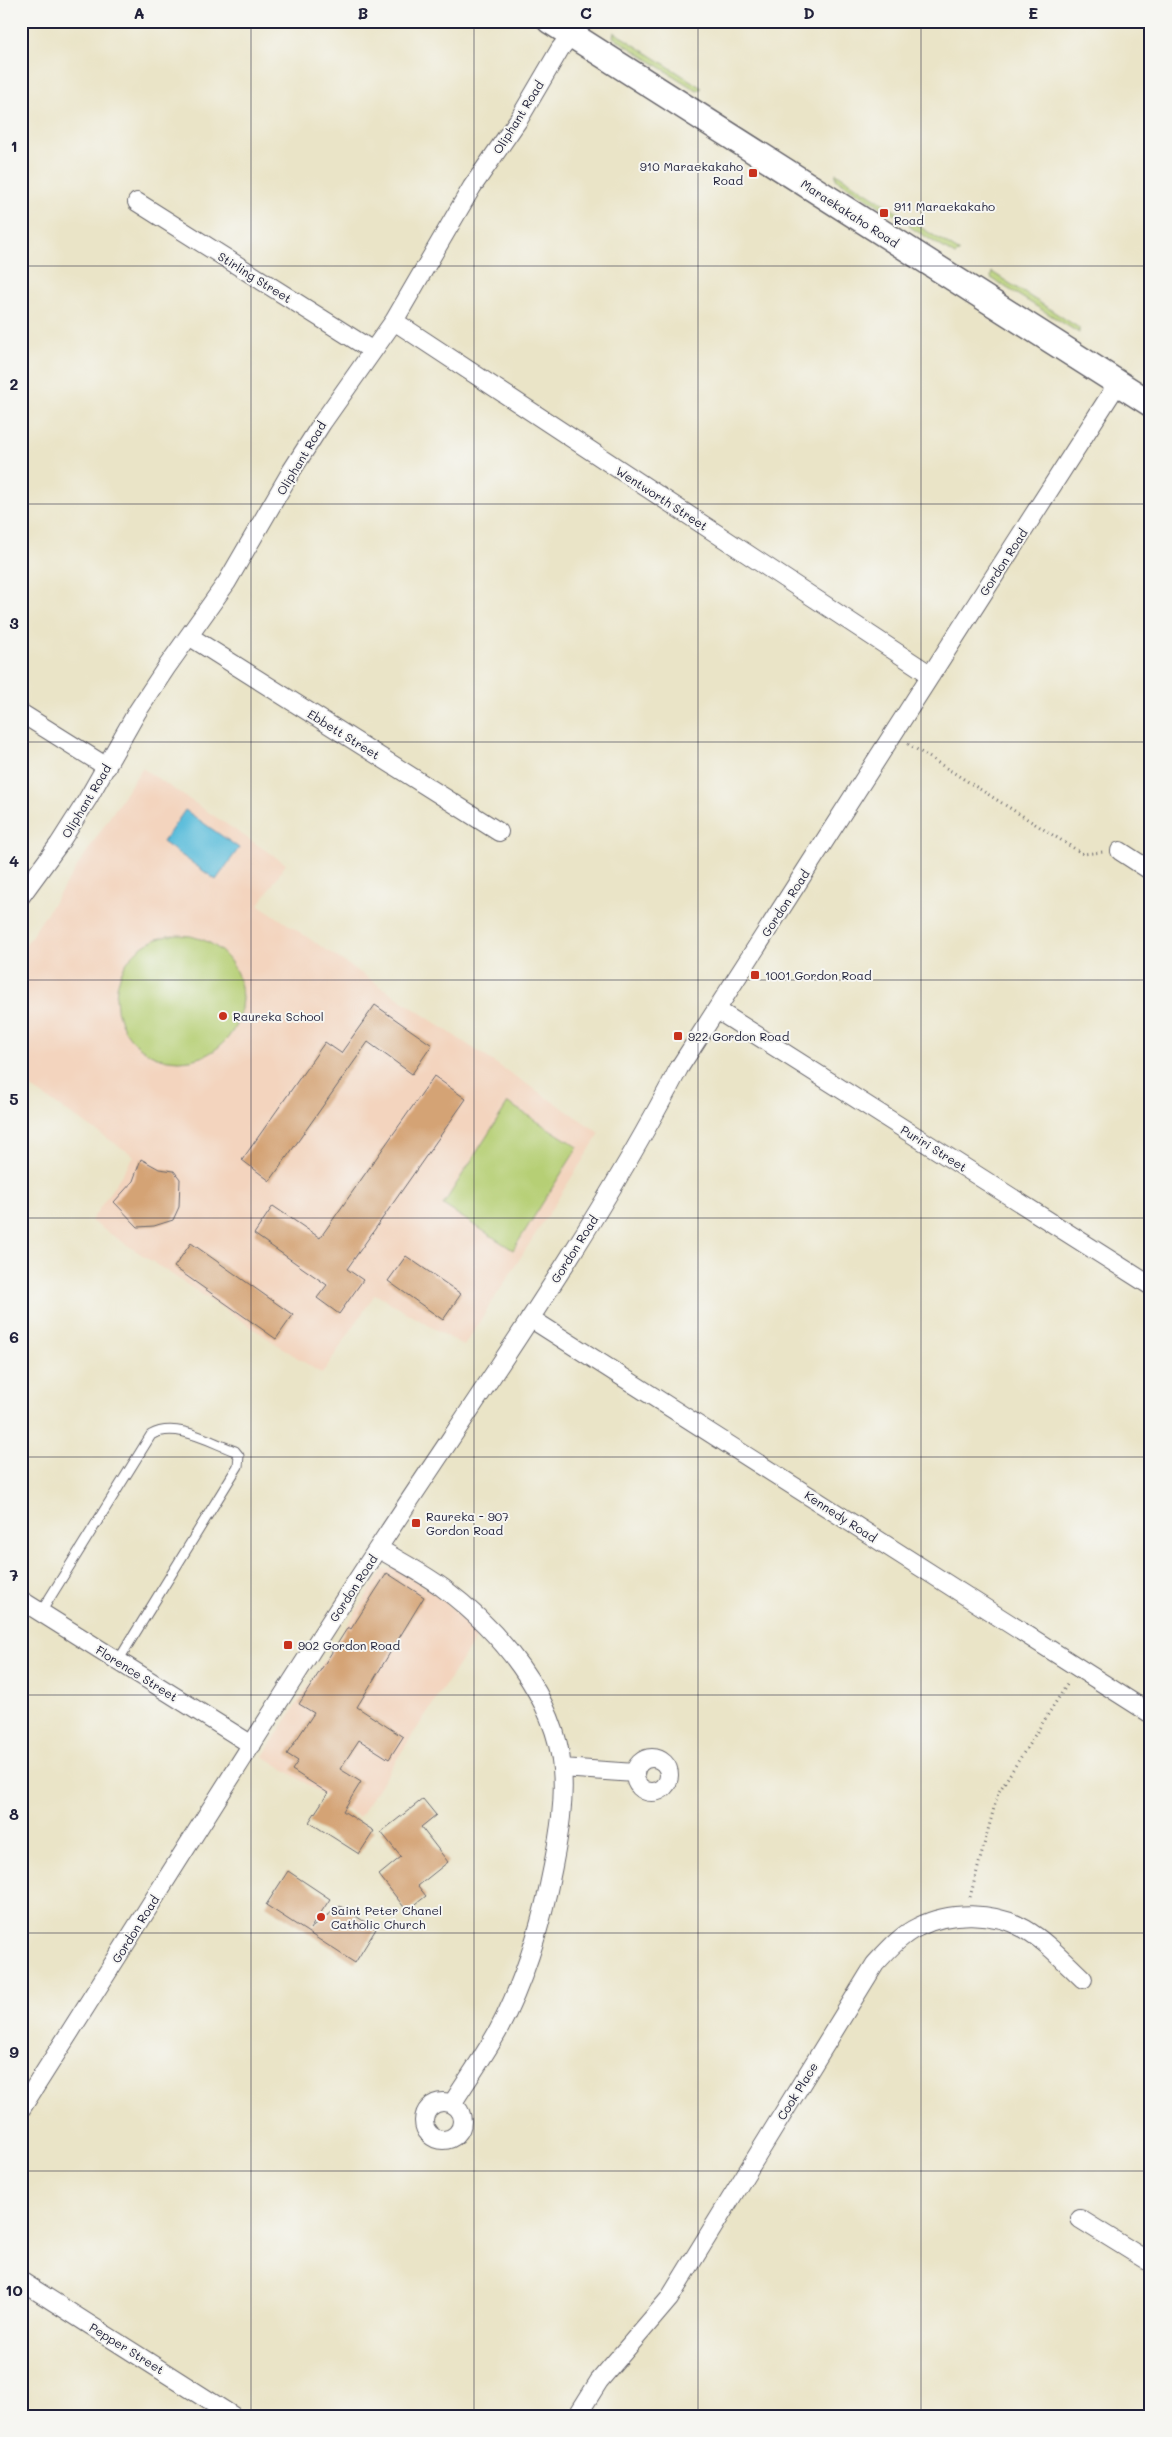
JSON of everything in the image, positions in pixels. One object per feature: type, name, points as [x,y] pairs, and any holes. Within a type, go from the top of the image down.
[{"type":"main road","name":"Maraekakaho Road","points":[[550,21],[577,28],[1151,404]]},
{"type":"street","name":"Oliphant Road","points":[[21,896],[59,844],[107,767],[137,712],[227,582],[322,422],[394,321],[472,187],[519,119],[560,49],[577,28]]},
{"type":"street","name":"Stirling Street","points":[[137,202],[373,351]]},
{"type":"street","name":"Wentworth Street","points":[[394,321],[931,675]]},
{"type":"street","name":"Gordon Road","points":[[21,2109],[378,1548],[530,1318],[641,1142],[679,1068],[1118,383]]},
{"type":"street","name":"Ebbett Street","points":[[189,636],[499,832]]},
{"type":"street","points":[[21,713],[107,767]]},
{"type":"street","points":[[1120,851],[1151,871]]},
{"type":"street","name":"Puriri Street","points":[[717,1010],[1151,1286]]},
{"type":"street","name":"Kennedy Road","points":[[530,1318],[1151,1714]]},
{"type":"street","points":[[378,1548],[454,1596],[490,1630],[510,1653],[541,1700],[559,1750],[562,1768],[563,1797],[558,1840],[542,1914],[530,1953],[517,1989],[498,2031],[452,2104]]},
{"type":"street","name":"Florence Street","points":[[21,1600],[252,1745]]},
{"type":"street","points":[[562,1768],[635,1773]]},
{"type":"street","name":"Cook Place","points":[[577,2416],[599,2381],[669,2299],[875,1964],[900,1938],[918,1927],[951,1917],[985,1916],[1023,1928],[1043,1941],[1083,1979]]},
{"type":"street","points":[[1080,2219],[1151,2263]]},
{"type":"street","name":"Pepper Street","points":[[21,2281],[233,2416]]},
{"type":"lane","points":[[40,1612],[151,1435],[158,1431],[173,1429],[235,1451],[239,1456],[238,1466],[118,1661]]},
{"type":"path","points":[[893,734],[1083,854],[1120,851]]},
{"type":"path","points":[[968,1915],[970,1893],[998,1793],[1078,1668]]},
{"type":"shaded area","name":"Raureka School","points":[[142,768],[286,864],[259,905],[600,1133],[464,1346],[375,1294],[322,1374],[91,1221],[134,1156],[21,1081],[21,952]]},
{"type":"shaded area","points":[[398,1568],[446,1602],[478,1635],[359,1817],[263,1756],[383,1570]]},
{"type":"green space","points":[[614,32],[702,88],[697,91],[613,37]]},
{"type":"green space","points":[[836,173],[900,214],[898,217],[836,179]]},
{"type":"green space","points":[[909,220],[960,252],[955,255],[910,227]]},
{"type":"green space","points":[[992,272],[1079,328],[1079,333],[991,278]]},
{"type":"green space","points":[[179,935],[203,940],[214,945],[224,953],[232,963],[237,974],[242,998],[237,1022],[232,1033],[224,1043],[214,1051],[203,1056],[179,1061],[155,1056],[144,1051],[134,1043],[126,1033],[121,1022],[116,998],[121,974],[126,963],[134,953],[144,945],[155,940]]},
{"type":"green space","points":[[508,1103],[578,1147],[513,1250],[443,1205]]},
{"type":"water","points":[[185,810],[239,848],[216,880],[163,842]]},
{"type":"building","points":[[375,1005],[432,1045],[412,1074],[368,1042],[270,1181],[242,1160],[325,1042],[341,1053]]},
{"type":"building","points":[[434,1076],[466,1099],[347,1269],[363,1280],[339,1314],[317,1298],[327,1285],[254,1234],[273,1206],[320,1238]]},
{"type":"building","points":[[141,1159],[159,1169],[174,1171],[180,1179],[179,1207],[173,1220],[154,1226],[138,1227],[114,1202],[133,1181]]},
{"type":"building","points":[[191,1243],[293,1315],[276,1339],[174,1267]]},
{"type":"building","points":[[406,1256],[461,1294],[443,1320],[388,1281]]},
{"type":"building","points":[[387,1573],[424,1597],[357,1707],[403,1737],[389,1759],[359,1740],[340,1769],[361,1782],[343,1811],[374,1831],[359,1854],[309,1822],[328,1793],[292,1770],[298,1761],[287,1754],[314,1713],[299,1704],[348,1627],[351,1629]]},
{"type":"building","points":[[423,1799],[436,1815],[421,1827],[448,1862],[418,1886],[426,1896],[407,1911],[379,1875],[401,1857],[381,1832]]},
{"type":"building","name":"Saint Peter Chanel Catholic Church","points":[[288,1871],[330,1899],[310,1929],[340,1906],[376,1929],[355,1963],[266,1905]]},
{"type":"place","name":"910 Maraekakaho Road","points":[[753,173]]},
{"type":"place","name":"911 Maraekakaho Road","points":[[884,213]]},
{"type":"place","name":"1001 Gordon Road","points":[[755,975]]},
{"type":"place","name":"Raureka School","points":[[223,1016]]},
{"type":"place","name":"922 Gordon Road","points":[[678,1036]]},
{"type":"place","name":"Raureka - 907 Gordon Road","points":[[416,1523]]},
{"type":"place","name":"902 Gordon Road","points":[[288,1645]]},
{"type":"place","name":"Saint Peter Chanel Catholic Church","points":[[321,1917]]}]
